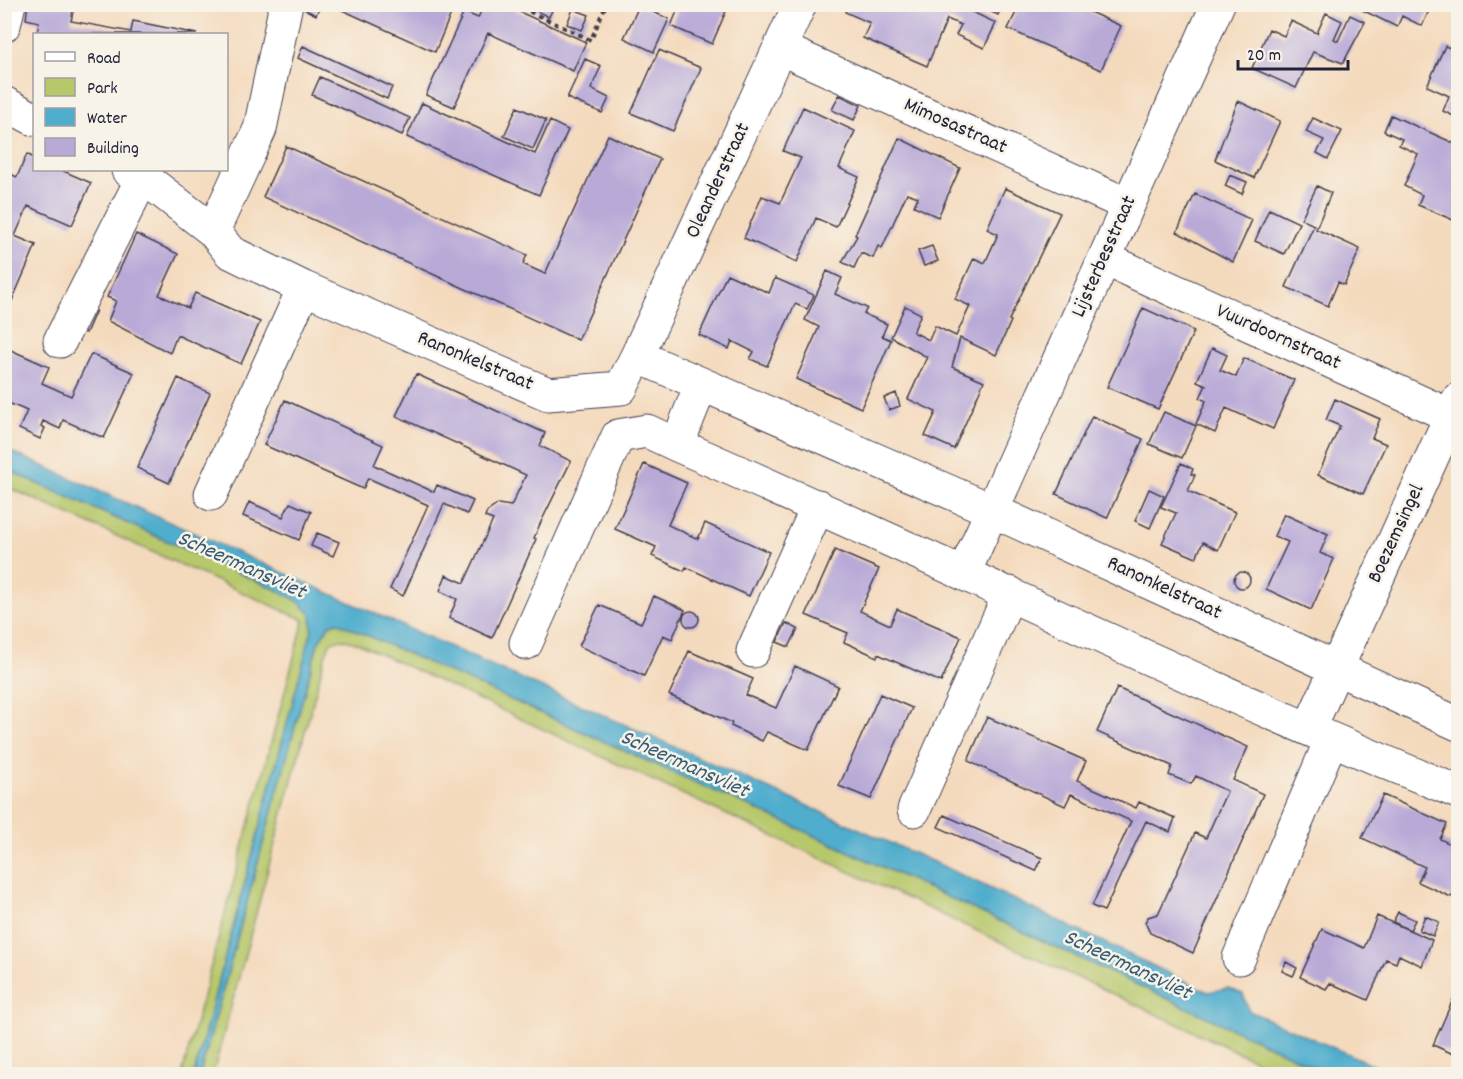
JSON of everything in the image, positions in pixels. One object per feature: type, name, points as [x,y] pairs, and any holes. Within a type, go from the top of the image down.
[{"type":"street","points":[[4,25],[9,4]]},
{"type":"street","points":[[213,231],[260,129],[286,4]]},
{"type":"street","name":"Oleanderstraat","points":[[637,356],[782,49],[800,4]]},
{"type":"street","name":"Lijsterbesstraat","points":[[991,510],[1218,4]]},
{"type":"street","name":"Mimosastraat","points":[[782,49],[1128,205]]},
{"type":"street","points":[[4,103],[33,118]]},
{"type":"street","name":"Ranonkelstraat","points":[[60,341],[136,173],[213,231],[230,252],[304,288],[548,394],[621,388],[637,356],[991,510],[1458,724]]},
{"type":"street","name":"Vuurdoornstraat","points":[[1105,259],[1455,408]]},
{"type":"street","points":[[211,495],[304,288]]},
{"type":"street","points":[[677,445],[701,385]]},
{"type":"street","name":"Boezemsingel","points":[[1336,668],[1455,408]]},
{"type":"street","points":[[526,643],[618,436],[647,431],[1010,592],[1320,735],[1458,792]]},
{"type":"street","points":[[753,651],[818,506]]},
{"type":"street","points":[[964,573],[991,510]]},
{"type":"street","points":[[914,810],[1010,592]]},
{"type":"street","points":[[1239,958],[1320,735],[1336,668]]},
{"type":"path","points":[[513,4],[591,40],[606,4]]},
{"type":"green space","points":[[5,469],[275,589],[298,601],[311,614],[312,629],[194,1074],[182,1074],[304,620],[5,486]]},
{"type":"green space","points":[[337,622],[824,840],[1330,1074],[1285,1074],[357,643],[341,639],[331,642],[326,653],[213,1074],[200,1074],[318,643],[329,625]]},
{"type":"water","name":"Scheermansvliet","points":[[5,449],[947,868],[1208,992],[1228,988],[1243,994],[1249,1011],[1394,1074],[1330,1074],[824,840],[337,622],[329,625],[318,643],[200,1074],[194,1074],[312,629],[311,614],[298,601],[275,589],[5,469]]},
{"type":"building","points":[[28,4],[74,7],[71,21],[131,32],[133,21],[192,33],[37,33],[39,22],[26,19]]},
{"type":"building","points":[[302,4],[321,4],[316,15],[300,7]]},
{"type":"building","points":[[329,4],[455,4],[435,52]]},
{"type":"building","points":[[484,4],[502,4],[586,42],[573,71],[488,33],[454,107],[426,95],[464,12],[478,18]]},
{"type":"building","points":[[680,4],[729,4],[712,44],[671,26]]},
{"type":"building","points":[[849,4],[946,4],[951,7],[963,4],[969,7],[968,10],[996,23],[984,48],[956,35],[961,25],[947,19],[927,66],[863,38],[870,23],[845,12]]},
{"type":"building","points":[[973,4],[1002,4],[998,15]]},
{"type":"building","points":[[1020,4],[1072,4],[1121,26],[1101,70],[1008,29]]},
{"type":"building","points":[[1350,4],[1432,4],[1422,26],[1402,16],[1397,27]]},
{"type":"building","points":[[529,5],[554,6],[549,17],[528,7]]},
{"type":"building","points":[[639,6],[669,19],[654,52],[624,38]]},
{"type":"building","points":[[573,9],[589,15],[582,30],[567,24]]},
{"type":"building","points":[[1326,13],[1342,21],[1334,39],[1338,41],[1350,15],[1365,22],[1343,63],[1313,52],[1296,88],[1252,68],[1269,29],[1284,36],[1291,21],[1317,33]]},
{"type":"building","points":[[303,46],[392,87],[387,99],[298,58]]},
{"type":"building","points":[[1445,46],[1458,51],[1458,118],[1443,111],[1449,96],[1427,86]]},
{"type":"building","points":[[659,50],[701,68],[673,131],[631,113]]},
{"type":"building","points":[[585,59],[601,66],[591,89],[609,98],[602,113],[567,98]]},
{"type":"building","points":[[320,77],[410,118],[402,135],[312,95]]},
{"type":"building","points":[[839,95],[861,105],[854,120],[832,110]]},
{"type":"building","points":[[1238,101],[1280,121],[1254,178],[1215,160]]},
{"type":"building","points":[[422,103],[535,154],[550,121],[568,130],[539,195],[407,137]]},
{"type":"building","points":[[517,107],[546,120],[533,149],[504,136]]},
{"type":"building","points":[[803,107],[855,131],[839,168],[859,177],[836,227],[816,218],[797,262],[744,238],[762,196],[780,203],[801,158],[783,151]]},
{"type":"building","points":[[1391,115],[1458,145],[1458,222],[1418,205],[1422,195],[1404,186],[1418,154],[1399,145],[1402,139],[1384,131]]},
{"type":"building","points":[[1313,118],[1342,131],[1328,159],[1317,153],[1324,140],[1306,132]]},
{"type":"building","points":[[608,135],[660,159],[578,340],[263,197],[286,146],[527,255],[523,264],[545,274]]},
{"type":"building","points":[[899,138],[960,168],[938,217],[914,206],[918,197],[907,193],[882,248],[878,246],[873,258],[861,253],[854,268],[842,262],[857,236],[855,235]]},
{"type":"building","points":[[27,154],[33,157],[33,171],[63,171],[91,183],[72,225],[28,206],[15,236],[36,245],[8,310],[4,309],[4,176],[6,172],[17,177]]},
{"type":"building","points":[[1230,175],[1247,182],[1242,194],[1225,186]]},
{"type":"building","points":[[1317,186],[1331,193],[1316,229],[1360,249],[1344,285],[1338,282],[1328,306],[1286,287],[1314,225],[1301,219]]},
{"type":"building","points":[[1005,188],[1060,213],[1009,320],[1011,321],[996,355],[960,338],[952,367],[984,381],[954,449],[925,436],[936,412],[908,399],[927,357],[891,337],[905,306],[921,314],[913,332],[929,340],[935,326],[956,336],[970,306],[955,299],[974,258],[985,263],[998,234],[987,229]]},
{"type":"building","points":[[1195,194],[1252,220],[1233,262],[1177,232]]},
{"type":"building","points":[[1269,209],[1299,223],[1284,254],[1255,241]]},
{"type":"building","points":[[136,234],[178,254],[159,295],[188,308],[195,293],[260,322],[241,364],[177,335],[170,353],[108,321],[116,301],[107,297]]},
{"type":"building","points":[[932,246],[938,261],[924,266],[918,251]]},
{"type":"building","points":[[827,271],[842,278],[835,294],[867,308],[864,314],[887,324],[882,336],[891,340],[861,408],[796,379],[819,327],[805,320]]},
{"type":"building","points":[[727,274],[769,293],[775,278],[814,295],[807,309],[795,304],[767,366],[750,359],[754,352],[732,341],[729,349],[699,335]]},
{"type":"building","points":[[81,303],[96,310],[86,333],[78,326]]},
{"type":"building","points":[[1143,308],[1194,331],[1158,409],[1107,387]]},
{"type":"building","points":[[4,347],[49,367],[42,383],[71,396],[91,354],[134,373],[104,438],[63,420],[60,429],[43,421],[41,426],[45,428],[40,439],[19,429],[27,411],[4,401]]},
{"type":"building","points":[[1212,348],[1227,355],[1220,370],[1236,377],[1244,358],[1294,380],[1273,429],[1226,408],[1215,433],[1196,424],[1206,401],[1200,398],[1206,385],[1197,381]]},
{"type":"building","points":[[416,374],[545,433],[540,446],[571,461],[540,524],[534,538],[536,539],[492,638],[449,618],[457,599],[440,591],[446,575],[464,583],[493,520],[485,517],[487,512],[498,504],[511,506],[526,475],[396,416]]},
{"type":"building","points":[[178,378],[210,393],[169,483],[137,468]]},
{"type":"building","points":[[896,393],[900,406],[889,410],[884,398]]},
{"type":"building","points":[[1335,399],[1380,419],[1372,438],[1386,444],[1363,494],[1318,475],[1340,426],[1326,420]]},
{"type":"building","points":[[285,400],[383,445],[374,465],[434,492],[437,485],[473,501],[467,514],[444,504],[403,596],[390,589],[428,505],[368,478],[363,489],[264,445]]},
{"type":"building","points":[[1164,412],[1196,426],[1182,458],[1149,444]]},
{"type":"building","points":[[1092,416],[1143,439],[1107,518],[1056,494]]},
{"type":"building","points":[[1181,463],[1193,469],[1191,474],[1195,475],[1188,491],[1235,512],[1218,550],[1203,542],[1196,558],[1162,543],[1176,513],[1161,507]]},
{"type":"building","points":[[644,464],[687,483],[668,525],[698,539],[705,523],[769,552],[749,596],[686,567],[684,571],[652,556],[656,547],[615,529]]},
{"type":"building","points":[[1149,489],[1164,496],[1150,528],[1135,521]]},
{"type":"building","points":[[249,502],[283,517],[290,503],[311,512],[299,540],[243,516]]},
{"type":"building","points":[[1284,514],[1328,534],[1320,553],[1334,559],[1311,610],[1266,589],[1288,542],[1274,536]]},
{"type":"building","points":[[317,533],[339,542],[333,556],[311,546]]},
{"type":"building","points":[[835,550],[879,569],[860,611],[890,625],[897,609],[961,637],[941,682],[878,654],[877,657],[844,642],[848,633],[806,615]]},
{"type":"building","points":[[1239,572],[1245,572],[1250,580],[1248,586],[1239,588],[1234,583],[1234,577]]},
{"type":"building","points":[[654,596],[685,610],[672,639],[663,635],[644,676],[579,646],[599,605],[641,623]]},
{"type":"building","points":[[691,611],[699,619],[691,627],[683,619]]},
{"type":"building","points":[[786,623],[798,629],[789,647],[777,642]]},
{"type":"building","points":[[689,651],[753,679],[746,695],[776,708],[795,666],[838,686],[808,750],[767,732],[762,741],[731,726],[732,723],[669,695]]},
{"type":"building","points":[[1117,688],[1248,747],[1233,780],[1263,794],[1193,953],[1150,933],[1145,922],[1148,917],[1158,914],[1195,833],[1206,838],[1227,791],[1196,776],[1191,784],[1169,775],[1172,766],[1097,732]]},
{"type":"building","points":[[880,694],[912,708],[871,799],[839,786]]},
{"type":"building","points":[[987,717],[1086,761],[1077,781],[1136,808],[1139,802],[1175,818],[1170,832],[1146,821],[1104,911],[1092,906],[1131,821],[1071,794],[1065,806],[968,761]]},
{"type":"building","points":[[1383,795],[1447,824],[1440,839],[1458,848],[1458,883],[1451,897],[1418,882],[1425,867],[1362,838]]},
{"type":"building","points":[[944,815],[1042,858],[1036,871],[938,827]]},
{"type":"building","points":[[1398,912],[1415,920],[1410,930],[1393,922]]},
{"type":"building","points":[[1377,916],[1432,940],[1422,966],[1399,955],[1396,963],[1386,959],[1368,1000],[1330,983],[1326,989],[1300,977],[1322,929],[1364,948]]},
{"type":"building","points":[[1425,916],[1439,922],[1433,936],[1419,930]]},
{"type":"building","points":[[1286,962],[1297,968],[1293,976],[1282,971]]},
{"type":"building","points":[[1458,988],[1458,1056],[1433,1045]]}]
